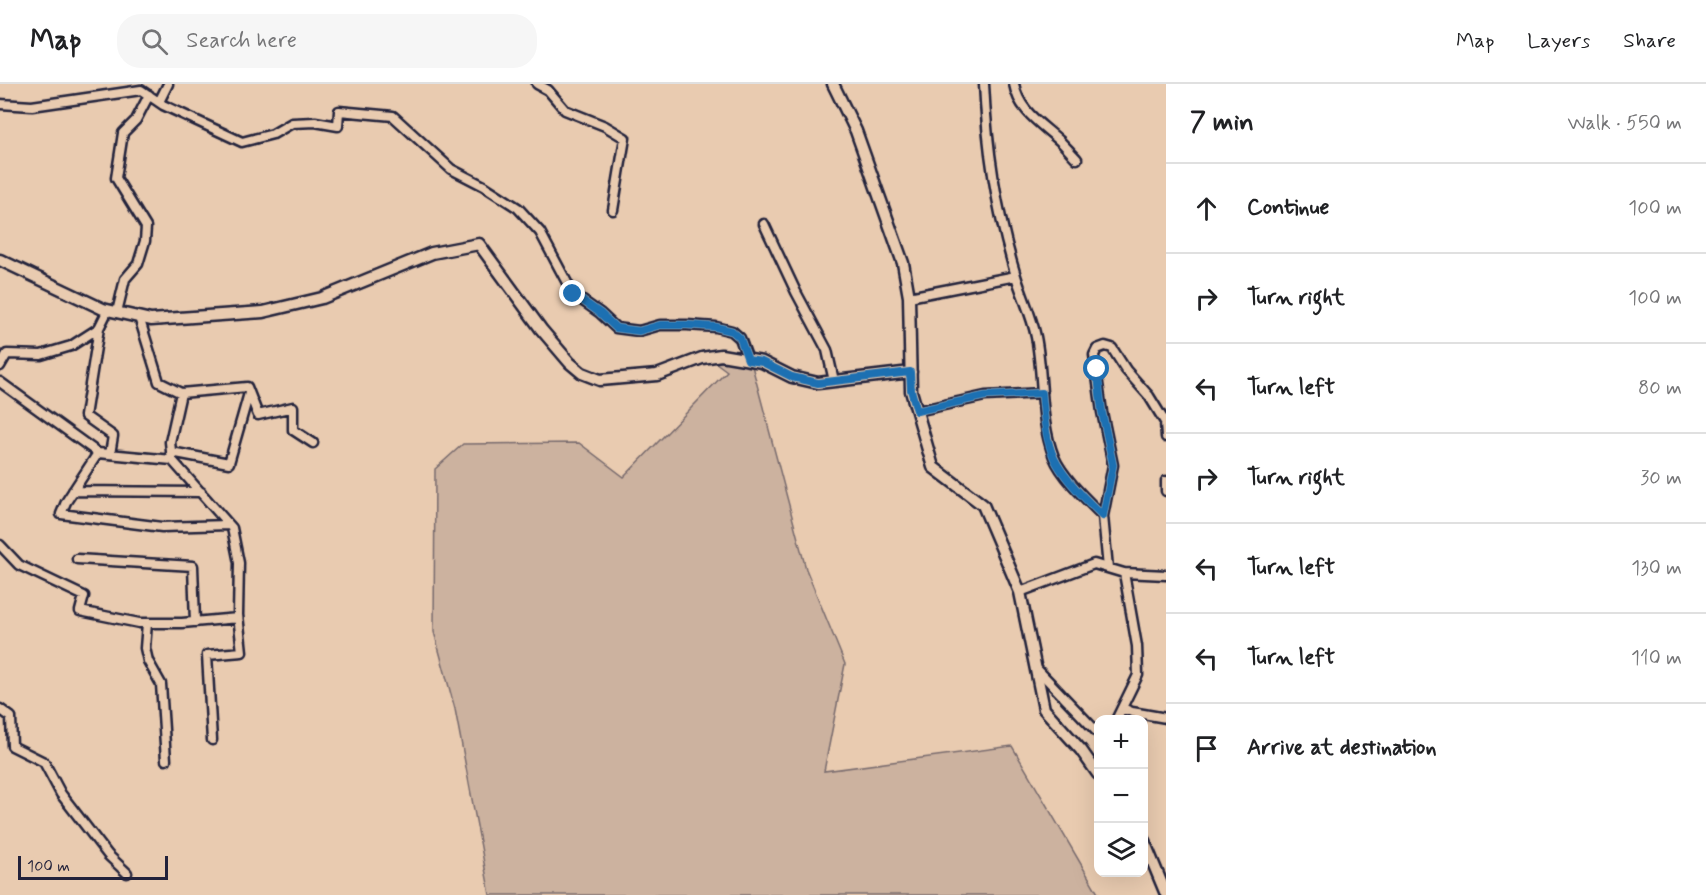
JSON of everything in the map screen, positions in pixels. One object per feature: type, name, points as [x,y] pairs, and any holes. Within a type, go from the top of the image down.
[{"type":"street","points":[[159,102],[168,84]]},
{"type":"street","points":[[537,84],[548,90],[565,110],[605,126],[625,138],[613,210]]},
{"type":"street","points":[[833,84],[856,131],[903,263],[909,297],[911,390],[933,467],[983,505],[1020,591],[1044,709],[1081,750],[1094,769]]},
{"type":"street","points":[[984,84],[985,113],[995,193],[1016,276],[1036,335],[1044,425],[1055,460],[1079,492],[1103,516]]},
{"type":"street","points":[[1014,84],[1015,92],[1028,114],[1062,142],[1077,159]]},
{"type":"street","points":[[0,104],[32,106],[141,90],[159,102],[242,142],[273,134],[292,123],[315,122],[338,126],[339,111],[393,116],[451,169],[484,186],[518,208],[540,232],[573,294],[600,313],[616,328],[639,331],[660,325],[716,327],[732,331],[740,338],[748,360]]},
{"type":"street","points":[[0,366],[7,354],[40,355],[71,346],[99,328],[113,311],[125,279],[138,264],[145,241],[146,227],[116,178],[123,134],[136,120],[149,95]]},
{"type":"street","points":[[764,224],[827,350],[834,381]]},
{"type":"street","points":[[0,260],[113,311],[151,320],[263,312],[322,298],[432,253],[479,244],[541,329],[570,363],[582,373],[600,380],[657,375],[702,358],[721,355],[762,362],[792,377],[818,383],[910,372]]},
{"type":"street","points":[[909,297],[1016,276]]},
{"type":"street","points":[[140,317],[159,382],[181,393],[247,387],[258,415],[293,407],[293,430],[313,443]]},
{"type":"street","points":[[99,328],[85,416],[113,436],[110,454]]},
{"type":"street","points":[[1108,568],[1103,516],[1113,465],[1102,412],[1094,355],[1097,349],[1106,346],[1112,348],[1126,370],[1149,396],[1165,422],[1166,437]]},
{"type":"street","points":[[0,382],[98,453],[172,456],[229,463],[249,393]]},
{"type":"street","points":[[181,393],[170,442],[172,456],[232,528],[239,563],[238,618],[242,652],[207,655],[212,740]]},
{"type":"street","points":[[917,411],[985,396],[1042,393]]},
{"type":"street","points":[[98,453],[73,491],[62,514],[162,527],[228,525]]},
{"type":"street","points":[[1166,482],[1166,491]]},
{"type":"street","points":[[73,491],[201,492]]},
{"type":"street","points":[[0,545],[19,565],[84,596],[80,611],[147,623],[238,618]]},
{"type":"street","points":[[76,559],[193,566],[195,622]]},
{"type":"street","points":[[1020,591],[1094,564],[1124,573],[1166,575]]},
{"type":"street","points":[[1118,715],[1138,675],[1137,646],[1124,573]]},
{"type":"street","points":[[147,623],[145,648],[148,661],[161,684],[166,760]]},
{"type":"street","points":[[1035,667],[1094,729]]},
{"type":"street","points":[[1122,708],[1166,718]]},
{"type":"street","points":[[0,709],[11,717],[12,746],[44,762],[62,794],[108,855],[127,873]]},
{"type":"street","points":[[1148,853],[1166,894]]},
{"type":"shaded area","points":[[715,362],[751,362],[806,569],[845,664],[824,771],[1012,746],[1099,895],[490,895],[455,709],[434,632],[435,469],[463,444],[579,443],[624,477],[727,371]]},
{"type":"route","points":[[573,294],[600,313],[616,328],[639,331],[660,325],[687,325],[716,327],[732,331],[740,338],[748,360],[762,362],[792,377],[818,383],[910,372],[911,390],[917,411],[985,396],[1042,393],[1044,425],[1055,460],[1079,492],[1103,516],[1113,465],[1102,412],[1097,369]]}]
